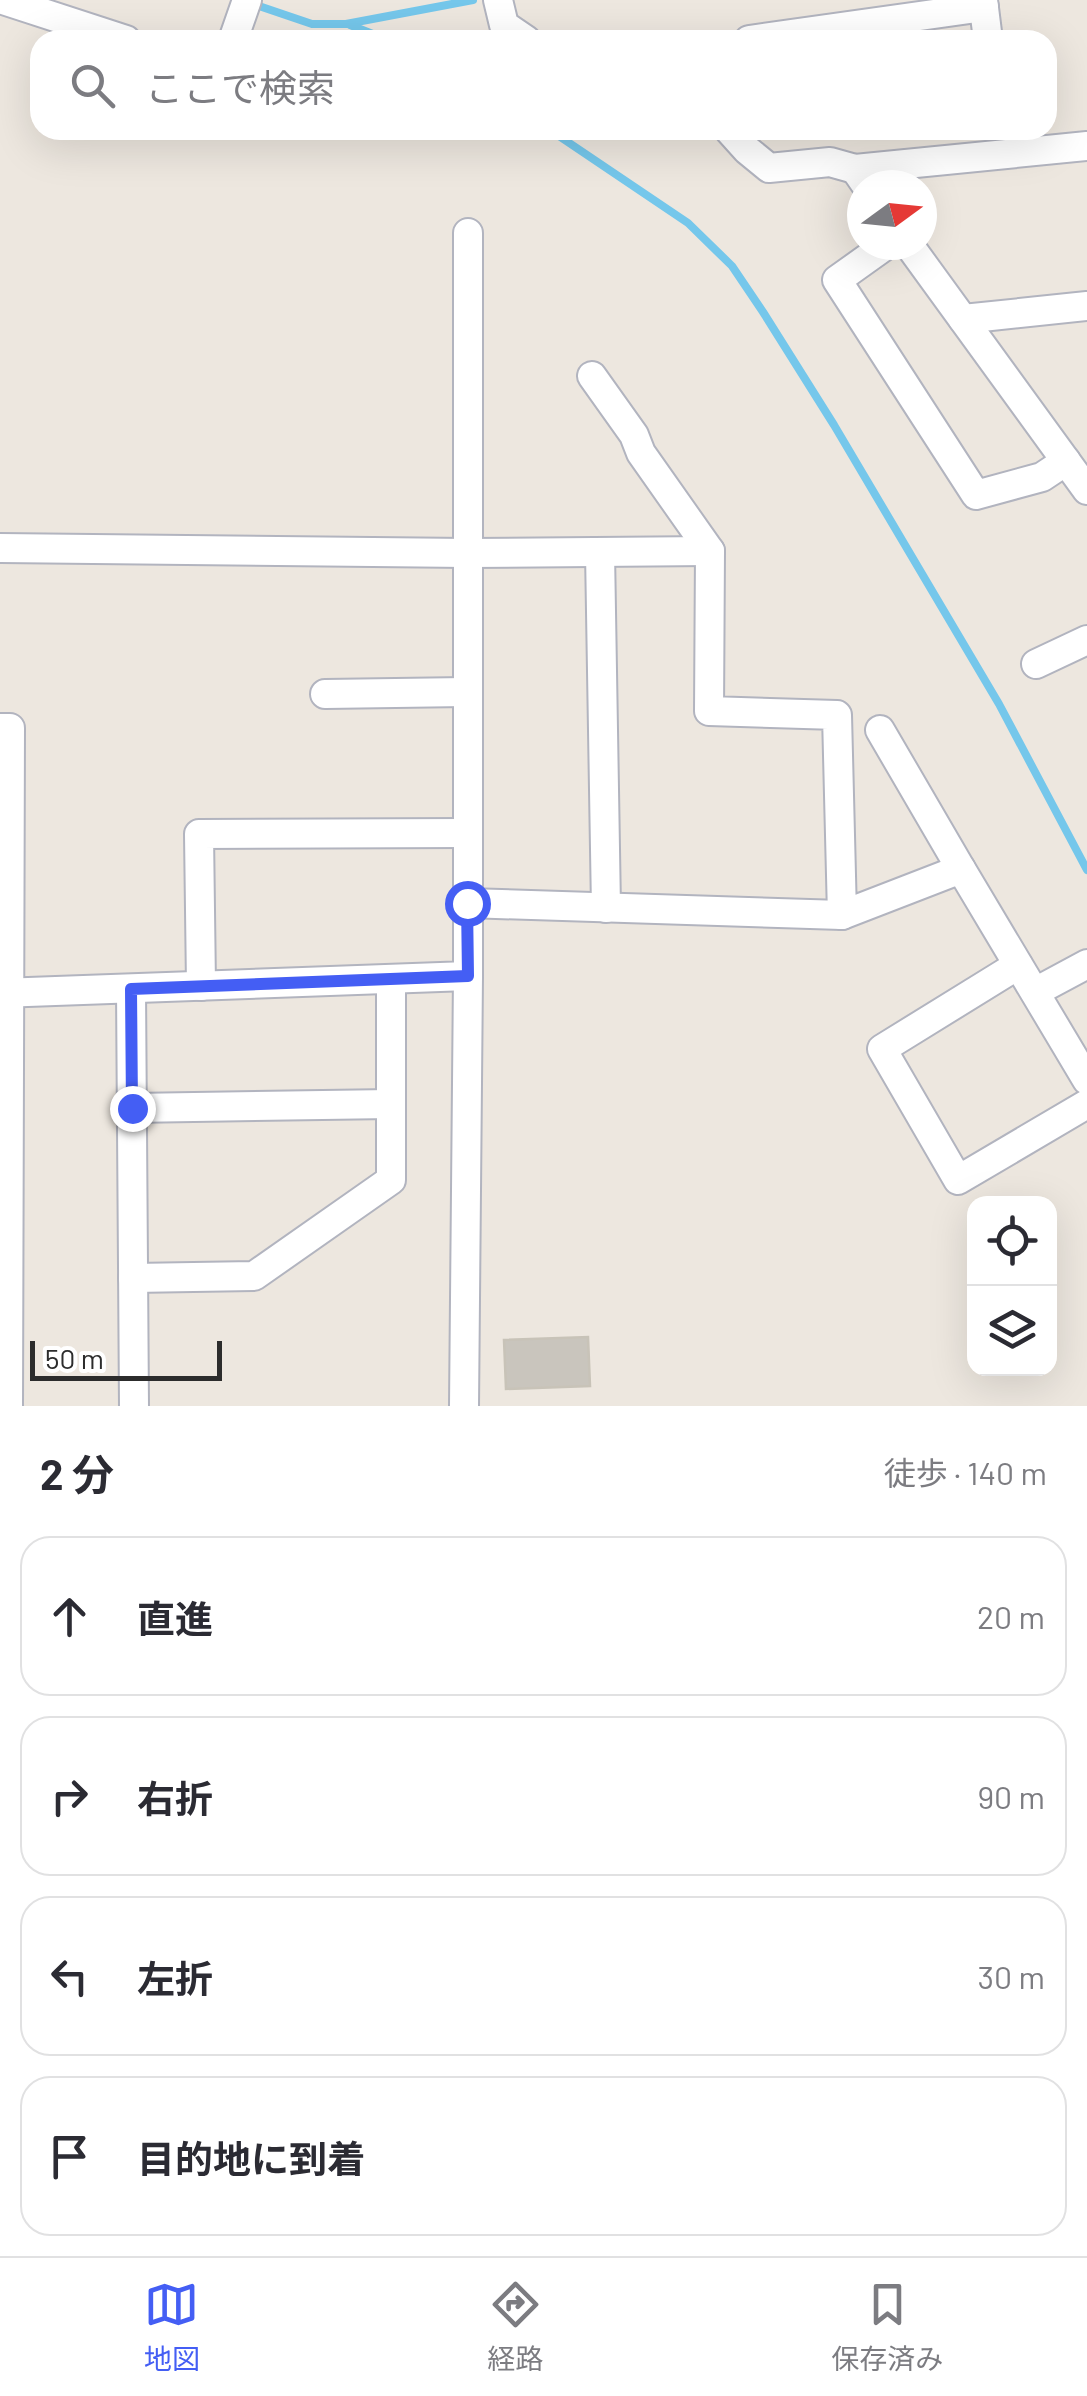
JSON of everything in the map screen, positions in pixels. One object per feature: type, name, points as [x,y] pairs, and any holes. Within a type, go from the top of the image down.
[{"type":"street","points":[[3,0],[95,30]]},
{"type":"street","points":[[499,3],[504,26],[510,30]]},
{"type":"street","points":[[812,30],[983,3],[987,30]]},
{"type":"street","points":[[738,140],[769,168],[830,162],[847,170]]},
{"type":"street","points":[[888,170],[1002,142],[1087,146]]},
{"type":"street","points":[[464,1406],[468,232]]},
{"type":"street","points":[[865,260],[837,280],[976,495],[1042,477],[1066,461]]},
{"type":"street","points":[[921,260],[1087,490]]},
{"type":"street","points":[[963,318],[1087,306]]},
{"type":"street","points":[[592,376],[710,551],[709,711],[836,715],[842,915]]},
{"type":"street","points":[[0,548],[466,553],[710,551]]},
{"type":"street","points":[[600,552],[606,908]]},
{"type":"street","points":[[1036,664],[1087,640]]},
{"type":"street","points":[[325,694],[466,692]]},
{"type":"street","points":[[0,728],[10,728],[5,825],[8,1406]]},
{"type":"street","points":[[880,730],[1087,1080]]},
{"type":"street","points":[[201,986],[199,834],[467,833]]},
{"type":"street","points":[[467,903],[842,915],[961,869]]},
{"type":"street","points":[[1018,964],[882,1048],[958,1180],[1087,1104]]},
{"type":"street","points":[[1034,992],[1087,964]]},
{"type":"street","points":[[5,993],[468,976]]},
{"type":"street","points":[[133,1278],[254,1276],[391,1180],[391,979]]},
{"type":"street","points":[[131,989],[134,1406]]},
{"type":"street","points":[[132,1108],[392,1104]]},
{"type":"building","points":[[588,1337],[590,1386],[506,1389],[504,1340]]},
{"type":"waterway","points":[[253,4],[312,24],[346,24],[473,0]]},
{"type":"waterway","points":[[350,25],[363,30]]},
{"type":"waterway","points":[[565,140],[688,223],[732,266],[834,425],[999,704],[1087,870]]},
{"type":"route","points":[[132,1108],[131,989],[468,976],[467,903]]}]
